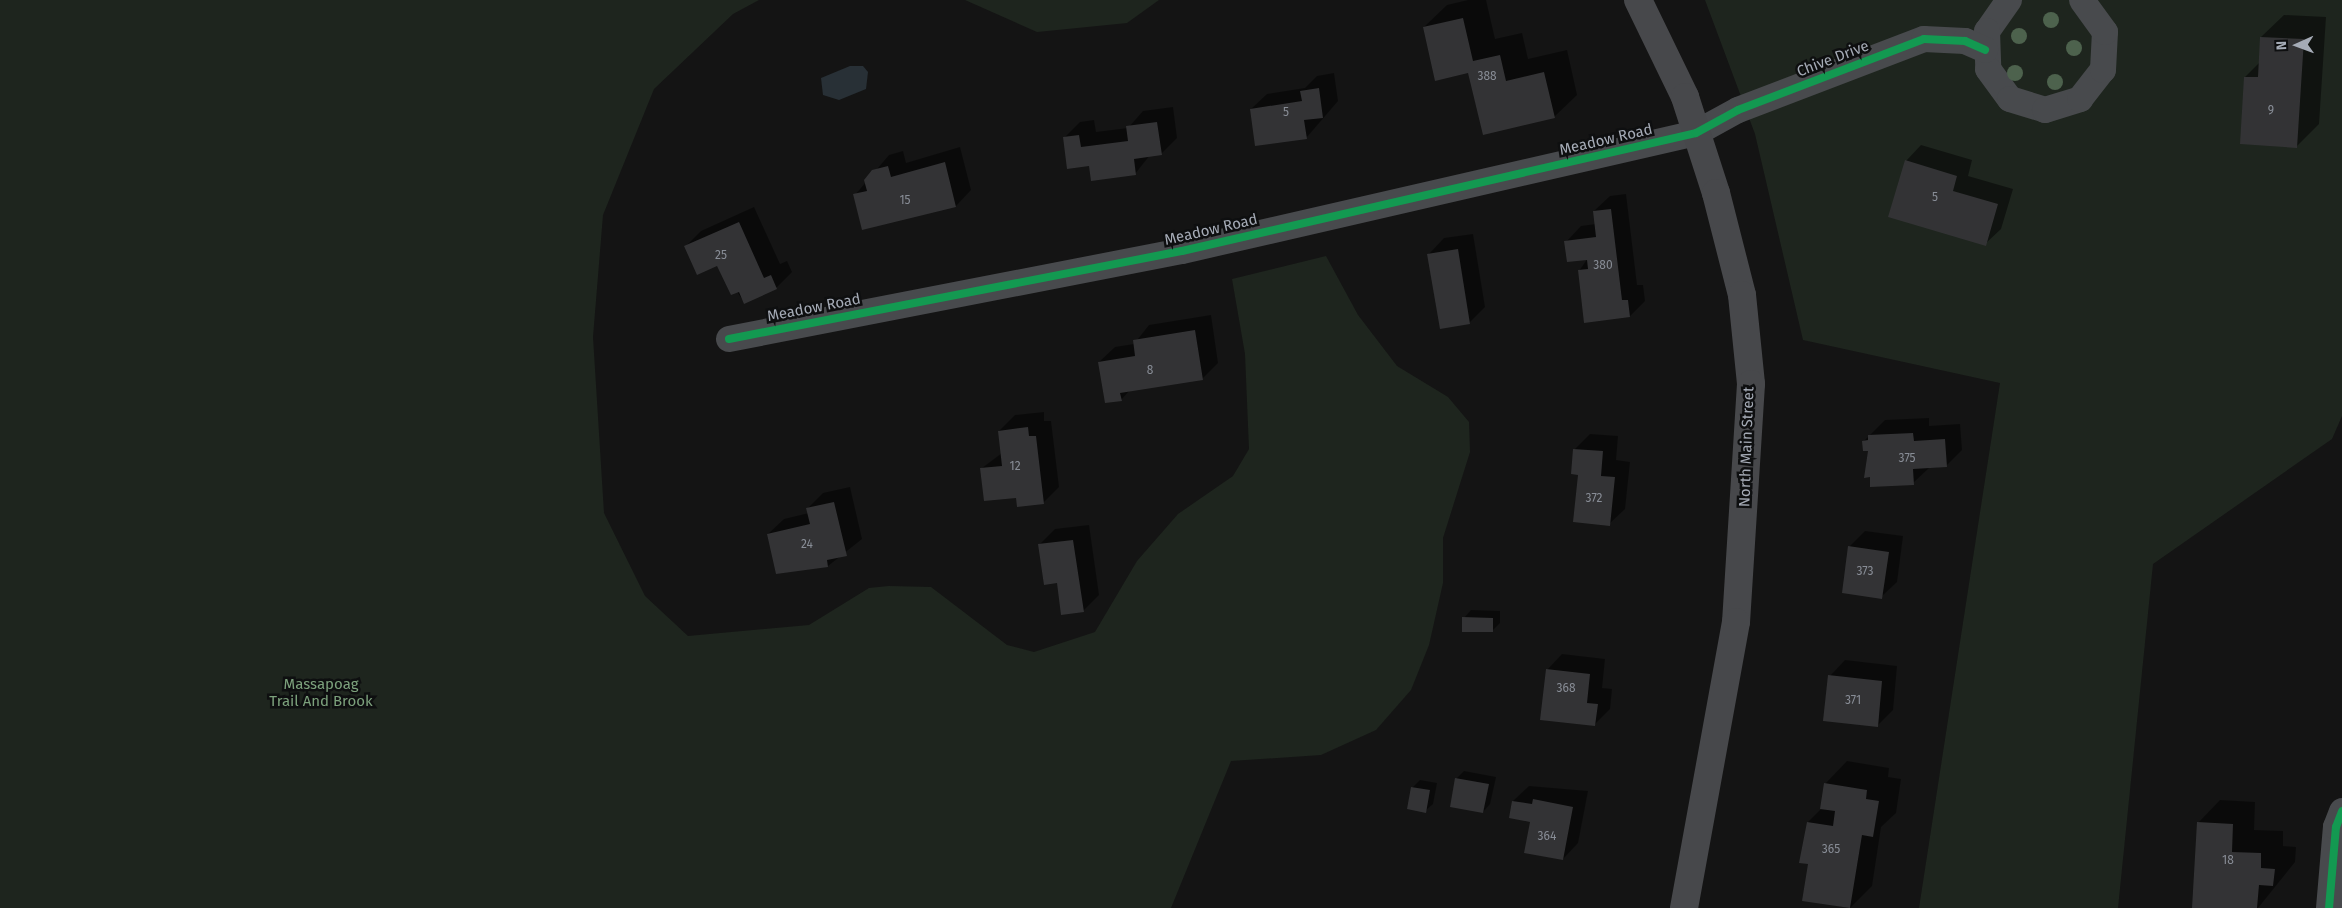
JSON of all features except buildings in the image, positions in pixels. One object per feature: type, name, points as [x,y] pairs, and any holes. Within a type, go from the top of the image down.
[{"type":"main road","name":"North Main Street","points":[[1638,0],[1670,61],[1696,134],[1742,295],[1750,384],[1736,622],[1684,908]]},
{"type":"street","points":[[2009,0],[1987,31],[1985,50],[1988,69],[2010,99],[2045,110],[2080,99],[2094,86],[2107,51],[2096,14],[2082,0]]},
{"type":"street","name":"Chive Drive","points":[[1696,134],[1738,110],[1924,39],[1965,41],[1985,50]]},
{"type":"street","name":"Meadow Road","points":[[729,339],[1182,251],[1696,134]]},
{"type":"street","points":[[2329,908],[2336,826],[2342,811]]},
{"type":"green space","name":"Massapoag Trail And Brook","points":[[0,0],[759,0],[733,14],[654,89],[603,215],[593,337],[604,513],[645,596],[688,636],[809,625],[869,588],[889,586],[931,587],[1007,645],[1034,652],[1095,632],[1137,561],[1178,514],[1233,476],[1249,449],[1245,354],[1232,279],[1326,256],[1358,315],[1397,366],[1448,397],[1469,422],[1470,452],[1443,538],[1443,583],[1429,645],[1411,690],[1376,730],[1321,755],[1231,761],[1171,908],[0,908]]},
{"type":"green space","points":[[965,0],[1159,0],[1127,23],[1037,32]]},
{"type":"green space","points":[[1705,0],[2342,0],[2342,416],[2332,439],[2153,564],[2118,908],[1919,908],[2000,383],[1803,340],[1755,134]]},
{"type":"shaded area","points":[[850,66],[863,66],[868,72],[866,89],[839,100],[823,95],[821,78]]},
{"type":"cycle path","points":[[729,339],[1182,251],[1696,133],[1738,110],[1924,39],[1965,41],[1985,50]]},
{"type":"cycle path","points":[[2329,908],[2336,827],[2342,811]]}]
